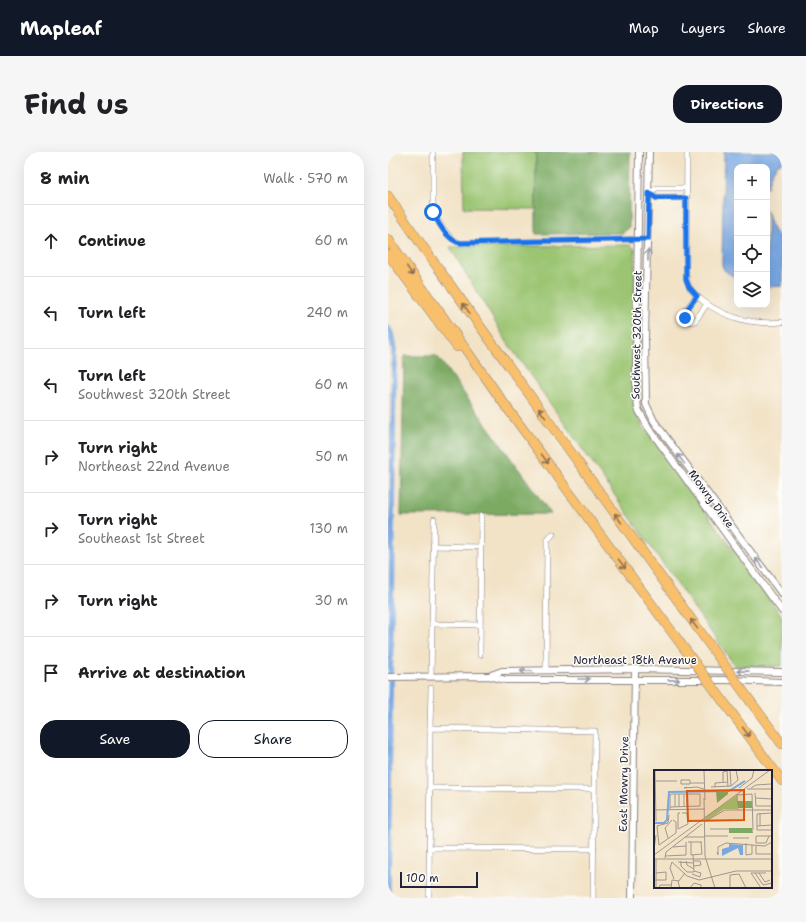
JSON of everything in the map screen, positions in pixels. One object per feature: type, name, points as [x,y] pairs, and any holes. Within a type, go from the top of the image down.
[{"type":"highway","points":[[388,186],[422,247]]},
{"type":"highway","points":[[388,196],[422,247],[782,744]]},
{"type":"highway","points":[[388,239],[505,405],[782,781]]},
{"type":"highway","points":[[388,254],[488,389],[505,405]]},
{"type":"street","points":[[433,152],[433,210],[435,216],[450,238],[455,241],[461,243],[648,239]]},
{"type":"street","name":"Southwest 320th Street","points":[[636,392],[639,152]]},
{"type":"street","name":"Southwest 320th Street","points":[[649,152],[645,339],[646,404],[654,421],[782,594]]},
{"type":"street","points":[[687,152],[686,279],[689,287],[706,303],[723,313],[741,319],[762,323],[782,322]]},
{"type":"street","points":[[649,193],[657,188],[686,188]]},
{"type":"street","points":[[669,198],[670,188]]},
{"type":"street","points":[[638,192],[649,193],[656,198],[686,198]]},
{"type":"street","points":[[697,296],[685,312],[685,318],[687,321],[695,321],[706,303]]},
{"type":"street","name":"Mowry Drive","points":[[636,392],[638,409],[648,427],[782,612]]},
{"type":"street","points":[[480,655],[481,516]]},
{"type":"street","points":[[432,676],[434,519]]},
{"type":"street","points":[[546,670],[547,541],[553,534]]},
{"type":"street","points":[[433,546],[480,547]]},
{"type":"street","points":[[432,624],[480,625]]},
{"type":"street","name":"Northeast 18th Avenue","points":[[489,676],[502,671],[546,670],[782,672]]},
{"type":"street","name":"East Mowry Drive","points":[[632,898],[635,670]]},
{"type":"street","name":"Northeast 18th Avenue","points":[[388,677],[489,676],[506,680],[635,679],[782,682]]},
{"type":"street","points":[[429,898],[431,688]]},
{"type":"street","points":[[430,728],[595,731],[593,898]]},
{"type":"street","points":[[431,788],[594,789]]},
{"type":"street","points":[[430,848],[594,849]]},
{"type":"green space","points":[[463,152],[536,152],[536,209],[464,208]]},
{"type":"green space","points":[[536,152],[630,152],[629,228],[622,233],[536,234]]},
{"type":"green space","points":[[630,245],[635,249],[634,406],[641,424],[782,616],[782,666],[735,666],[507,342],[450,247]]},
{"type":"green space","points":[[404,356],[437,356],[551,514],[401,515]]},
{"type":"water","points":[[724,152],[782,152],[782,162],[776,167],[770,177],[770,164],[734,164],[734,277],[724,270],[722,265]]},
{"type":"water","points":[[770,220],[773,230],[782,239],[782,286],[770,287]]},
{"type":"waterway","points":[[388,328],[391,333],[394,350],[388,898]]},
{"type":"route","points":[[433,212],[450,238],[461,243],[648,239],[649,193],[656,198],[686,198],[686,279],[687,284],[697,296],[685,312],[685,318]]}]
